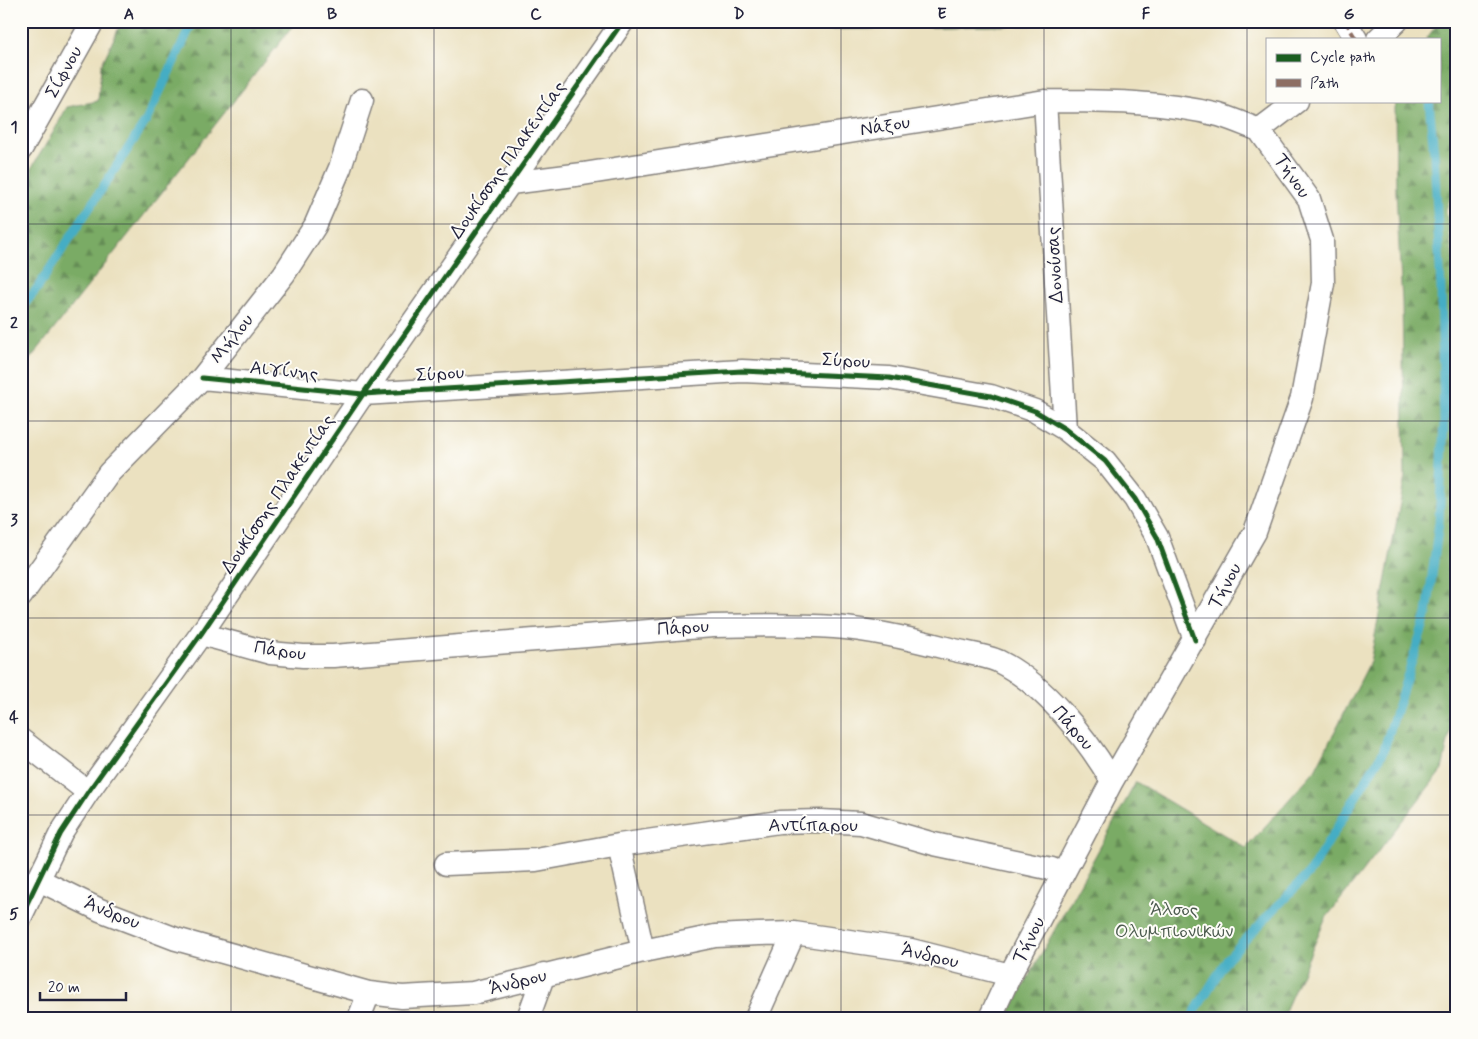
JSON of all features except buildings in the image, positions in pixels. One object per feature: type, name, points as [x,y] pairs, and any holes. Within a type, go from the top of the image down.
[{"type":"street","name":"Σίφνου","points":[[21,149],[92,21]]},
{"type":"street","name":"Δουκίσσης Πλακεντίας","points":[[21,916],[37,879],[61,833],[88,792],[201,634],[363,394],[623,21]]},
{"type":"street","points":[[1344,21],[1355,38]]},
{"type":"street","name":"Μήλου","points":[[21,596],[109,473],[202,378],[284,274],[315,226],[340,168],[362,100]]},
{"type":"street","name":"Νάξου","points":[[510,183],[583,174],[1045,101],[1107,101],[1166,106],[1220,116],[1259,130]]},
{"type":"street","name":"Δονούσας","points":[[1045,101],[1065,429]]},
{"type":"street","points":[[1259,130],[1297,102]]},
{"type":"street","name":"Τήνου","points":[[990,1018],[1010,975],[1112,781],[1255,532],[1302,398],[1323,283],[1322,240],[1309,199],[1259,130]]},
{"type":"street","name":"Σύρου","points":[[363,394],[742,371],[890,378],[991,396],[1035,411],[1065,429],[1105,461],[1135,499],[1157,537],[1194,640]]},
{"type":"street","name":"Αιγίνης","points":[[202,378],[363,394]]},
{"type":"street","name":"Πάρου","points":[[201,634],[270,653],[303,656],[333,656],[713,626],[835,627],[906,637],[997,661],[1029,681],[1059,709],[1096,754],[1112,781]]},
{"type":"street","points":[[21,740],[88,792]]},
{"type":"street","name":"Αντίπαρου","points":[[446,864],[536,860],[619,845],[779,822],[861,823],[934,844],[1052,869],[1062,874]]},
{"type":"street","points":[[619,845],[643,950]]},
{"type":"street","name":"Άνδρου","points":[[37,879],[100,910],[176,938],[369,993],[402,997],[473,993],[643,950],[715,936],[794,933],[911,950],[1010,975]]},
{"type":"street","points":[[756,1018],[794,933]]},
{"type":"street","points":[[528,1018],[544,974]]},
{"type":"street","points":[[359,1018],[369,993]]},
{"type":"green space","points":[[122,21],[297,21],[21,371],[21,206],[31,202],[32,167],[67,107],[98,101],[101,66]]},
{"type":"green space","points":[[803,21],[1037,21],[1033,25],[822,30]]},
{"type":"green space","name":"Άλσος Ολυμπιονικών","points":[[1440,21],[1452,21],[1457,60],[1457,177],[1446,210],[1457,285],[1457,699],[1442,770],[1326,918],[1282,1018],[1006,1018],[1136,782],[1246,848],[1315,770],[1370,662],[1405,477],[1402,302],[1396,192],[1395,102],[1411,102],[1415,104],[1415,102],[1440,102],[1440,38],[1427,38]]},
{"type":"waterway","points":[[21,308],[36,290],[146,121],[193,21]]},
{"type":"waterway","points":[[1191,1018],[1227,959],[1310,872],[1383,752],[1427,614],[1439,522],[1444,423],[1441,289],[1434,153],[1429,102]]},
{"type":"marked path","points":[[1345,21],[1355,38]]},
{"type":"cycle path","points":[[21,916],[61,833],[88,792],[201,634],[363,394],[623,21]]},
{"type":"cycle path","points":[[202,378],[363,394],[742,371],[889,378],[991,396],[1035,411],[1065,429],[1105,461],[1135,499],[1157,537],[1195,640]]}]
